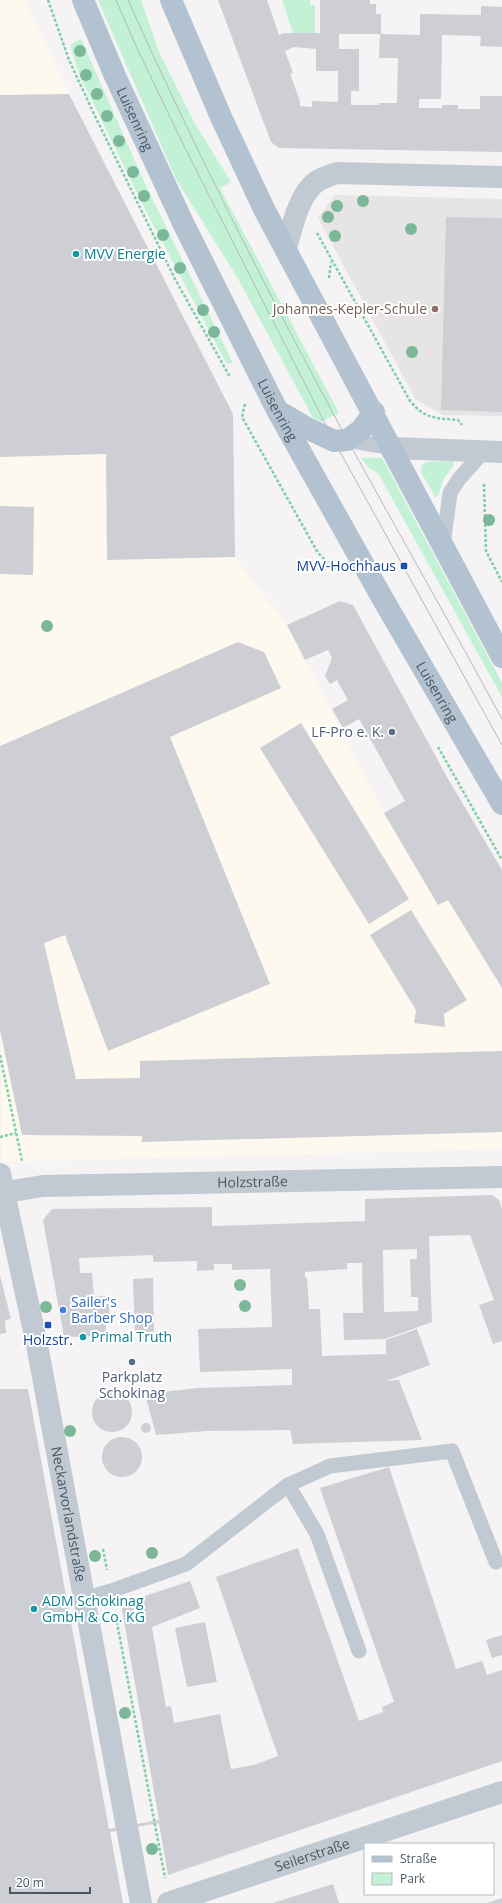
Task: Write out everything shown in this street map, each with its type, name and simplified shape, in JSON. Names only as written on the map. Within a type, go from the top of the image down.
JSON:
[{"type":"main road","name":"Luisenring","points":[[83,0],[115,76],[184,225],[277,410],[384,601],[502,804]]},
{"type":"main road","points":[[171,0],[224,124],[264,209],[374,412],[502,657]]},
{"type":"main road","points":[[277,410],[307,428],[334,441],[347,440],[361,430],[374,412]]},
{"type":"street","points":[[286,248],[298,208],[305,195],[319,180],[337,173],[502,176]]},
{"type":"street","points":[[392,448],[493,452]]},
{"type":"street","name":"Holzstraße","points":[[1,1186],[28,1188],[51,1186],[502,1177]]},
{"type":"street","name":"Neckarvorlandstraße","points":[[1,1186],[38,1353],[141,1903]]},
{"type":"street","name":"Seilerstraße","points":[[168,1903],[502,1792]]},
{"type":"lane","points":[[347,440],[392,448]]},
{"type":"lane","points":[[443,544],[450,493],[459,479],[493,452]]},
{"type":"lane","points":[[84,1599],[111,1592],[186,1564],[288,1485],[330,1466],[452,1451],[496,1562]]},
{"type":"lane","points":[[288,1485],[318,1534],[359,1651]]},
{"type":"path","points":[[48,0],[69,60],[94,114],[175,279],[233,382]]},
{"type":"path","points":[[315,230],[410,401],[418,410],[430,418],[458,420],[493,452],[486,551],[502,582]]},
{"type":"path","points":[[329,279],[332,260]]},
{"type":"path","points":[[245,403],[242,418],[318,553],[337,571]]},
{"type":"path","points":[[0,1055],[28,1188]]},
{"type":"path","points":[[0,1137],[16,1133]]},
{"type":"shaded area","points":[[0,0],[25,0],[69,94],[233,414],[235,558],[287,625],[384,813],[438,905],[448,900],[502,988],[502,1149],[1,1162]]},
{"type":"shaded area","name":"Johannes-Kepler-Schule","points":[[335,195],[502,199],[502,416],[443,415],[416,400],[318,218]]},
{"type":"green space","points":[[98,0],[141,0],[159,52],[194,122],[231,182],[220,188],[339,413],[321,422],[313,418],[237,277],[176,179]]},
{"type":"green space","points":[[282,0],[310,0],[310,5],[315,5],[315,33],[293,33]]},
{"type":"green space","points":[[81,39],[146,186],[233,363],[227,364],[147,213],[79,74],[70,45]]},
{"type":"green space","points":[[361,458],[382,458],[502,683],[502,697],[378,473],[369,468]]},
{"type":"green space","points":[[453,461],[453,467],[444,478],[438,496],[435,497],[421,472],[422,465],[426,462]]},
{"type":"building","points":[[218,0],[267,0],[279,35],[284,33],[320,33],[320,0],[370,0],[370,4],[376,4],[376,14],[381,14],[381,34],[420,35],[420,14],[481,15],[481,6],[502,7],[502,47],[480,46],[481,36],[442,35],[441,99],[419,99],[419,108],[442,108],[442,105],[458,105],[458,109],[480,109],[480,96],[502,96],[502,152],[279,148],[271,142]],"holes":[[[339,34],[380,34],[379,58],[398,58],[397,103],[379,103],[379,105],[351,105],[351,91],[359,91],[359,49],[339,49]],[[294,47],[316,49],[316,71],[338,71],[338,102],[312,101],[312,107],[300,106],[300,101],[290,74],[293,73],[285,51]]]},
{"type":"building","name":"MVV Energie","points":[[69,94],[233,414],[235,557],[107,560],[106,454],[0,457],[0,95]]},
{"type":"building","points":[[446,217],[502,218],[502,412],[441,410]]},
{"type":"building","points":[[0,506],[34,507],[33,575],[0,574]]},
{"type":"building","points":[[340,601],[353,605],[447,777],[502,870],[502,988],[448,900],[438,905],[384,813],[405,801],[359,719],[343,728],[332,709],[348,700],[337,680],[330,684],[325,676],[332,658],[328,650],[305,660],[287,625]]},
{"type":"building","points":[[238,642],[264,652],[281,688],[170,737],[270,984],[108,1051],[65,935],[44,943],[76,1079],[140,1078],[140,1061],[502,1051],[502,1132],[142,1142],[142,1136],[22,1135],[0,1030],[0,746]]},
{"type":"building","points":[[301,723],[409,899],[369,924],[260,748]]},
{"type":"building","points":[[411,910],[467,1000],[444,1014],[445,1027],[414,1023],[416,1010],[370,935]]},
{"type":"building","points":[[492,1195],[499,1200],[502,1209],[502,1341],[493,1344],[479,1305],[494,1300],[470,1235],[429,1236],[432,1322],[385,1339],[344,1340],[343,1313],[363,1313],[362,1263],[347,1263],[347,1269],[305,1272],[305,1278],[307,1278],[309,1309],[320,1309],[322,1356],[386,1354],[386,1340],[417,1329],[430,1365],[386,1381],[399,1380],[422,1440],[293,1444],[290,1430],[207,1431],[156,1435],[145,1394],[198,1388],[292,1385],[292,1369],[200,1372],[198,1329],[272,1327],[270,1269],[232,1270],[232,1264],[214,1264],[214,1270],[197,1271],[197,1261],[153,1262],[153,1255],[79,1258],[80,1273],[92,1273],[94,1297],[105,1296],[105,1304],[109,1304],[110,1324],[106,1324],[106,1336],[64,1337],[43,1220],[52,1209],[212,1207],[212,1226],[248,1225],[365,1221],[365,1199]],"holes":[[[417,1249],[417,1259],[410,1259],[411,1297],[418,1297],[418,1311],[384,1312],[383,1250]]]},
{"type":"building","points":[[0,1275],[11,1319],[5,1320],[6,1333],[0,1334]]},
{"type":"building","points":[[153,1278],[154,1333],[135,1334],[133,1279]]},
{"type":"building","points":[[0,1389],[28,1389],[109,1829],[159,1820],[121,1604],[190,1581],[200,1608],[152,1627],[166,1707],[171,1706],[174,1723],[220,1714],[231,1769],[254,1765],[278,1756],[216,1577],[298,1548],[359,1721],[383,1712],[382,1707],[394,1702],[320,1488],[389,1467],[456,1669],[482,1661],[487,1675],[502,1670],[502,1761],[168,1875],[159,1823],[110,1832],[123,1903],[0,1903]]},
{"type":"building","points":[[112,1392],[120,1394],[126,1398],[130,1404],[132,1412],[130,1420],[126,1426],[120,1430],[112,1432],[104,1430],[98,1426],[94,1420],[92,1412],[94,1404],[98,1398],[104,1394]]},
{"type":"building","points":[[144,1423],[148,1423],[150,1424],[150,1432],[144,1433],[141,1430],[141,1426]]},
{"type":"building","points":[[122,1437],[136,1443],[142,1457],[136,1471],[122,1477],[108,1471],[102,1457],[108,1443]]},
{"type":"building","points":[[205,1622],[217,1682],[187,1687],[175,1628]]},
{"type":"building","points":[[502,1635],[502,1655],[492,1658],[486,1640]]},
{"type":"building","points":[[333,1884],[339,1903],[273,1903]]},
{"type":"building","points":[[502,1898],[502,1903],[487,1903]]},
{"type":"tram line","points":[[116,0],[136,46],[183,144],[334,441],[502,745]]},
{"type":"tram line","points":[[128,0],[206,167],[290,332],[348,441],[502,719]]},
{"type":"place","name":"MVV Energie","points":[[76,254]]},
{"type":"place","name":"Johannes-Kepler-Schule","points":[[435,309]]},
{"type":"place","name":"MVV-Hochhaus","points":[[404,566]]},
{"type":"place","name":"LF-Pro e. K.","points":[[392,732]]},
{"type":"place","name":"Sailer's Barber Shop","points":[[63,1310]]},
{"type":"place","name":"Holzstr.","points":[[48,1325]]},
{"type":"place","name":"Primal Truth","points":[[83,1337]]},
{"type":"place","name":"Parkplatz Schokinag","points":[[132,1362]]},
{"type":"place","name":"ADM Schokinag GmbH & Co. KG","points":[[34,1609]]}]
